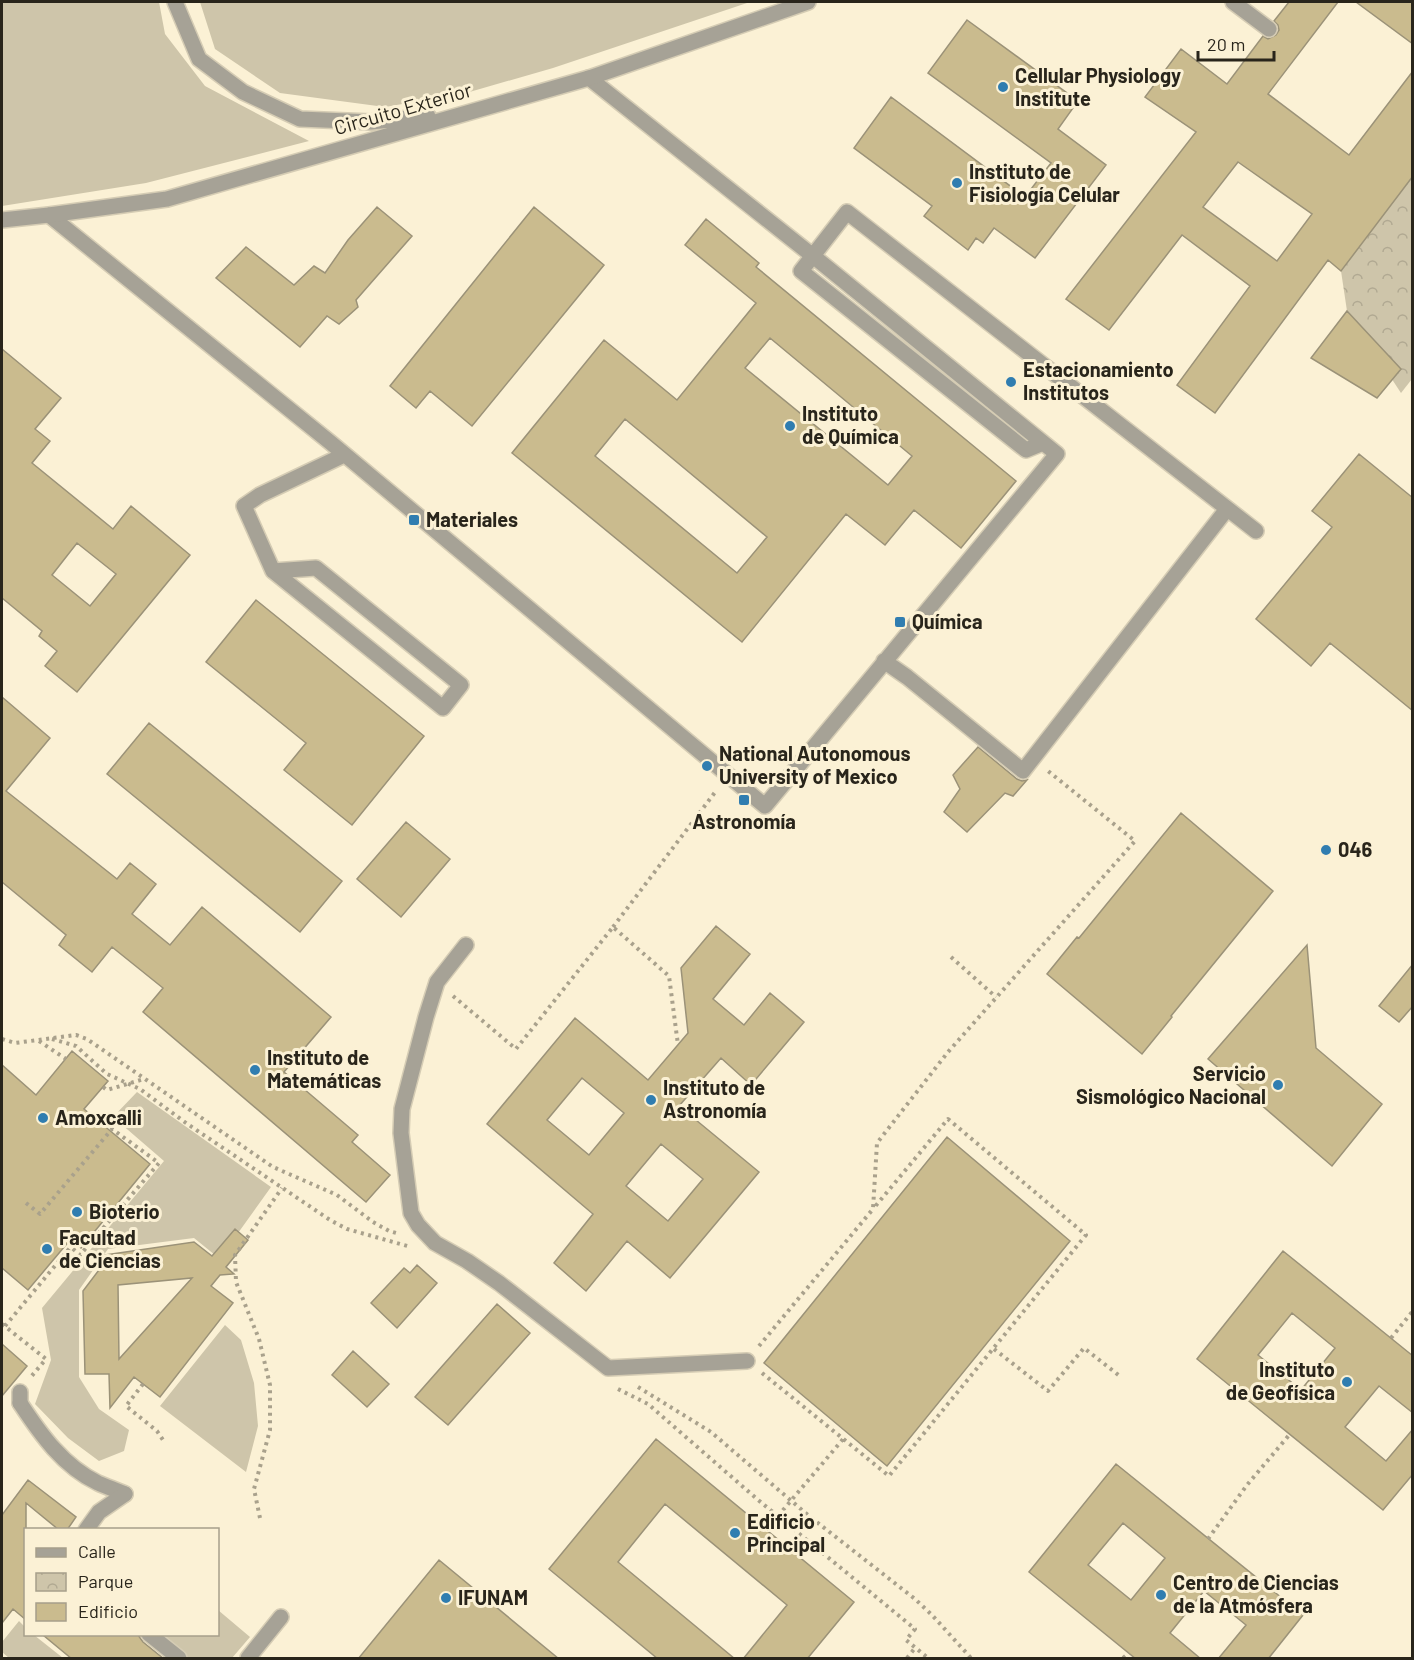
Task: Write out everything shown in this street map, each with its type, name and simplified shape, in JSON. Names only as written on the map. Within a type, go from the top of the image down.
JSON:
[{"type":"street","points":[[175,2],[199,59],[243,92],[300,119],[371,122],[468,112]]},
{"type":"street","name":"Circuito Exterior","points":[[2,219],[50,215],[167,199],[590,78],[808,2]]},
{"type":"street","points":[[1233,2],[1269,29]]},
{"type":"street","points":[[50,215],[344,455],[765,806],[1057,454],[590,78]]},
{"type":"street","points":[[813,256],[847,212],[1256,531]]},
{"type":"street","points":[[273,572],[316,568],[461,685],[443,708],[273,572],[244,506],[260,495],[344,455]]},
{"type":"street","points":[[885,661],[1023,771],[1227,509]]},
{"type":"street","points":[[466,945],[437,982],[402,1109],[401,1133],[407,1191],[411,1213],[418,1225],[435,1243],[499,1282],[608,1368],[747,1361]]},
{"type":"street","points":[[20,1398],[39,1431],[58,1455],[99,1484],[125,1494],[99,1512],[87,1528]]},
{"type":"street","points":[[248,1659],[281,1617]]},
{"type":"street","points":[[150,1636],[178,1659]]},
{"type":"path","points":[[873,1209],[877,1143],[948,1052],[1135,841],[1033,759]]},
{"type":"path","points":[[437,982],[516,1048],[613,927],[728,776]]},
{"type":"path","points":[[613,927],[669,976],[678,1045]]},
{"type":"path","points":[[951,957],[996,997]]},
{"type":"path","points":[[2,1038],[15,1043],[76,1035],[87,1039],[273,1167],[337,1195],[373,1222],[400,1234]]},
{"type":"path","points":[[52,1039],[76,1046],[107,1074],[140,1089],[330,1220],[347,1229],[415,1249]]},
{"type":"path","points":[[38,1041],[66,1059]]},
{"type":"path","points":[[102,1087],[106,1090],[145,1078]]},
{"type":"path","points":[[948,1119],[1086,1235],[889,1476],[747,1361],[948,1119]]},
{"type":"path","points":[[20,1398],[46,1359],[3,1325],[72,1245],[80,1255],[159,1162],[112,1128],[40,1214],[26,1203]]},
{"type":"path","points":[[260,1518],[254,1488],[270,1430],[270,1385],[259,1339],[236,1282],[235,1255],[282,1188]]},
{"type":"path","points":[[1391,1338],[1413,1312]]},
{"type":"path","points":[[994,1349],[1048,1390],[1084,1348],[1121,1377]]},
{"type":"path","points":[[629,1382],[711,1432],[809,1516],[915,1599],[971,1659]]},
{"type":"path","points":[[144,1384],[126,1406],[157,1431],[165,1443]]},
{"type":"path","points":[[616,1389],[648,1404],[778,1516],[915,1629],[906,1640],[928,1659]]},
{"type":"path","points":[[1208,1539],[1247,1485],[1290,1434]]},
{"type":"path","points":[[778,1516],[844,1438]]},
{"type":"path","points":[[907,1659],[915,1648]]},
{"type":"path","points":[[1123,1659],[1129,1653]]},
{"type":"green space","points":[[2,2],[159,2],[165,34],[205,86],[309,141],[146,183],[2,206]]},
{"type":"green space","points":[[200,2],[750,2],[553,68],[466,93],[385,107],[280,93],[215,49]]},
{"type":"green space","points":[[1412,176],[1412,379],[1401,393],[1347,311],[1341,271]]},
{"type":"green space","points":[[137,1092],[271,1187],[228,1247],[226,1264],[194,1238],[108,1249],[79,1290],[79,1377],[99,1409],[129,1430],[124,1451],[99,1461],[68,1438],[35,1404],[51,1360],[42,1308],[164,1161],[113,1117]]},
{"type":"green space","points":[[225,1325],[241,1340],[254,1383],[258,1426],[246,1472],[160,1406]]},
{"type":"green space","points":[[219,1611],[250,1637],[232,1658],[187,1658],[158,1636],[219,1636]]},
{"type":"green space","points":[[19,1621],[24,1626],[24,1636],[35,1636],[63,1658],[9,1658],[2,1652],[2,1642]]},
{"type":"building","points":[[1289,2],[1338,2],[1268,94],[1349,155],[1413,71],[1413,176],[1341,271],[1328,260],[1215,413],[1177,385],[1250,286],[1182,235],[1109,330],[1066,299],[1196,132],[1145,97],[1181,49],[1227,84],[1263,36],[1268,39],[1276,35],[1279,30],[1274,21]],"holes":[[[1238,162],[1312,214],[1277,261],[1203,207]]]},
{"type":"building","points":[[1356,2],[1413,2],[1413,44]]},
{"type":"building","points":[[967,20],[1078,101],[1058,129],[1106,165],[1035,258],[994,228],[983,243],[976,238],[968,250],[924,216],[932,206],[854,148],[891,97],[1025,197],[1051,163],[928,73]]},
{"type":"building","points":[[377,207],[412,236],[356,300],[358,307],[339,324],[327,316],[300,347],[216,278],[246,247],[294,285],[314,266],[325,273],[348,240]]},
{"type":"building","points":[[534,207],[604,265],[472,426],[430,391],[416,408],[390,386]]},
{"type":"building","points":[[706,219],[759,263],[756,267],[1016,481],[961,548],[914,510],[885,545],[846,514],[742,642],[512,453],[604,340],[677,400],[756,303],[685,245]],"holes":[[[770,338],[912,456],[888,485],[745,368]],[[625,419],[767,537],[737,573],[595,456]]]},
{"type":"building","points":[[1347,311],[1401,369],[1377,398],[1311,358]]},
{"type":"building","points":[[2,349],[61,398],[35,429],[50,441],[32,463],[113,529],[131,506],[190,555],[77,692],[45,666],[57,651],[39,636],[42,631],[2,598]],"holes":[[[77,543],[116,574],[90,606],[52,575]]]},
{"type":"building","points":[[1359,454],[1413,498],[1413,711],[1330,643],[1311,666],[1256,619],[1332,527],[1312,511]]},
{"type":"building","points":[[256,600],[424,736],[352,825],[284,770],[306,743],[206,662]]},
{"type":"building","points":[[2,697],[50,738],[6,791],[117,879],[130,863],[156,884],[132,914],[170,945],[202,907],[331,1017],[284,1072],[358,1135],[352,1142],[390,1175],[366,1202],[143,1012],[163,988],[112,947],[92,972],[59,945],[66,935],[2,882]]},
{"type":"building","points":[[149,723],[342,881],[300,932],[107,774]]},
{"type":"building","points":[[978,747],[1017,779],[1027,780],[1013,796],[1005,793],[967,832],[944,812],[960,789],[953,775]]},
{"type":"building","points":[[1181,813],[1273,891],[1142,1054],[1047,974]]},
{"type":"building","points":[[406,822],[450,859],[401,917],[357,879]]},
{"type":"building","name":"Instituto de Astronomía","points":[[716,926],[750,954],[713,999],[744,1025],[770,993],[804,1022],[751,1085],[721,1058],[679,1106],[759,1172],[670,1278],[627,1241],[586,1291],[554,1263],[593,1214],[487,1124],[575,1018],[648,1080],[688,1033],[681,968]],"holes":[[[582,1078],[624,1113],[589,1155],[547,1120]],[[661,1144],[703,1179],[668,1221],[626,1186]]]},
{"type":"building","name":"Servicio Sismológico Nacional","points":[[1307,945],[1316,1048],[1382,1104],[1332,1166],[1208,1059]]},
{"type":"building","points":[[1413,964],[1413,1006],[1399,1022],[1379,1006]]},
{"type":"building","name":"Facultad de Ciencias","points":[[72,1051],[108,1081],[84,1109],[150,1164],[81,1248],[70,1240],[28,1290],[2,1268],[2,1065],[36,1095]]},
{"type":"building","points":[[947,1137],[1070,1241],[887,1466],[764,1363]]},
{"type":"building","points":[[235,1229],[248,1240],[226,1267],[234,1274],[220,1275],[211,1286],[233,1303],[160,1397],[134,1377],[110,1408],[109,1374],[85,1374],[83,1291],[102,1266],[91,1257],[194,1242],[212,1256]],"holes":[[[192,1278],[119,1359],[118,1285]]]},
{"type":"building","name":"Instituto de Geofísica","points":[[1283,1251],[1413,1356],[1413,1413],[1379,1386],[1345,1427],[1386,1461],[1413,1429],[1413,1474],[1383,1510],[1197,1359]],"holes":[[[1292,1313],[1335,1348],[1301,1390],[1258,1355]]]},
{"type":"building","points":[[417,1265],[437,1283],[397,1328],[371,1303],[404,1268],[410,1273]]},
{"type":"building","points":[[497,1304],[530,1333],[448,1425],[415,1397]]},
{"type":"building","points":[[2,1344],[27,1366],[2,1396]]},
{"type":"building","points":[[353,1351],[389,1384],[367,1407],[332,1375]]},
{"type":"building","name":"Edificio Principal","points":[[656,1439],[854,1602],[807,1659],[743,1659],[787,1605],[665,1504],[618,1562],[735,1659],[658,1659],[549,1569]]},
{"type":"building","name":"Centro de Ciencias de la Atmósfera","points":[[1116,1464],[1303,1615],[1268,1659],[1218,1659],[1246,1625],[1204,1591],[1170,1633],[1201,1659],[1136,1659],[1029,1572]],"holes":[[[1123,1523],[1165,1558],[1131,1600],[1088,1565]]]},
{"type":"building","points":[[28,1480],[76,1517],[68,1528],[57,1528],[26,1503],[24,1618],[13,1609],[2,1623],[2,1515]]},
{"type":"building","name":"IFUNAM","points":[[439,1560],[559,1659],[358,1659]]},
{"type":"building","points":[[44,1636],[139,1636],[164,1659],[72,1659]]},
{"type":"place","name":"Cellular Physiology Institute","points":[[1003,87]]},
{"type":"place","name":"Instituto de Fisiología Celular","points":[[957,183]]},
{"type":"place","name":"Estacionamiento Institutos","points":[[1011,382]]},
{"type":"place","name":"Instituto de Química","points":[[790,426]]},
{"type":"place","name":"Materiales","points":[[414,520]]},
{"type":"place","name":"Química","points":[[900,622]]},
{"type":"place","name":"National Autonomous University of Mexico","points":[[707,766]]},
{"type":"place","name":"Astronomía","points":[[744,800]]},
{"type":"place","name":"046","points":[[1326,850]]},
{"type":"place","name":"Instituto de Matemáticas","points":[[255,1070]]},
{"type":"place","name":"Servicio Sismológico Nacional","points":[[1278,1085]]},
{"type":"place","name":"Instituto de Astronomía","points":[[651,1100]]},
{"type":"place","name":"Amoxcalli","points":[[43,1118]]},
{"type":"place","name":"Bioterio","points":[[77,1212]]},
{"type":"place","name":"Facultad de Ciencias","points":[[47,1249]]},
{"type":"place","name":"Instituto de Geofísica","points":[[1347,1382]]},
{"type":"place","name":"Edificio Principal","points":[[735,1533]]},
{"type":"place","name":"Centro de Ciencias de la Atmósfera","points":[[1161,1595]]},
{"type":"place","name":"IFUNAM","points":[[446,1598]]}]
